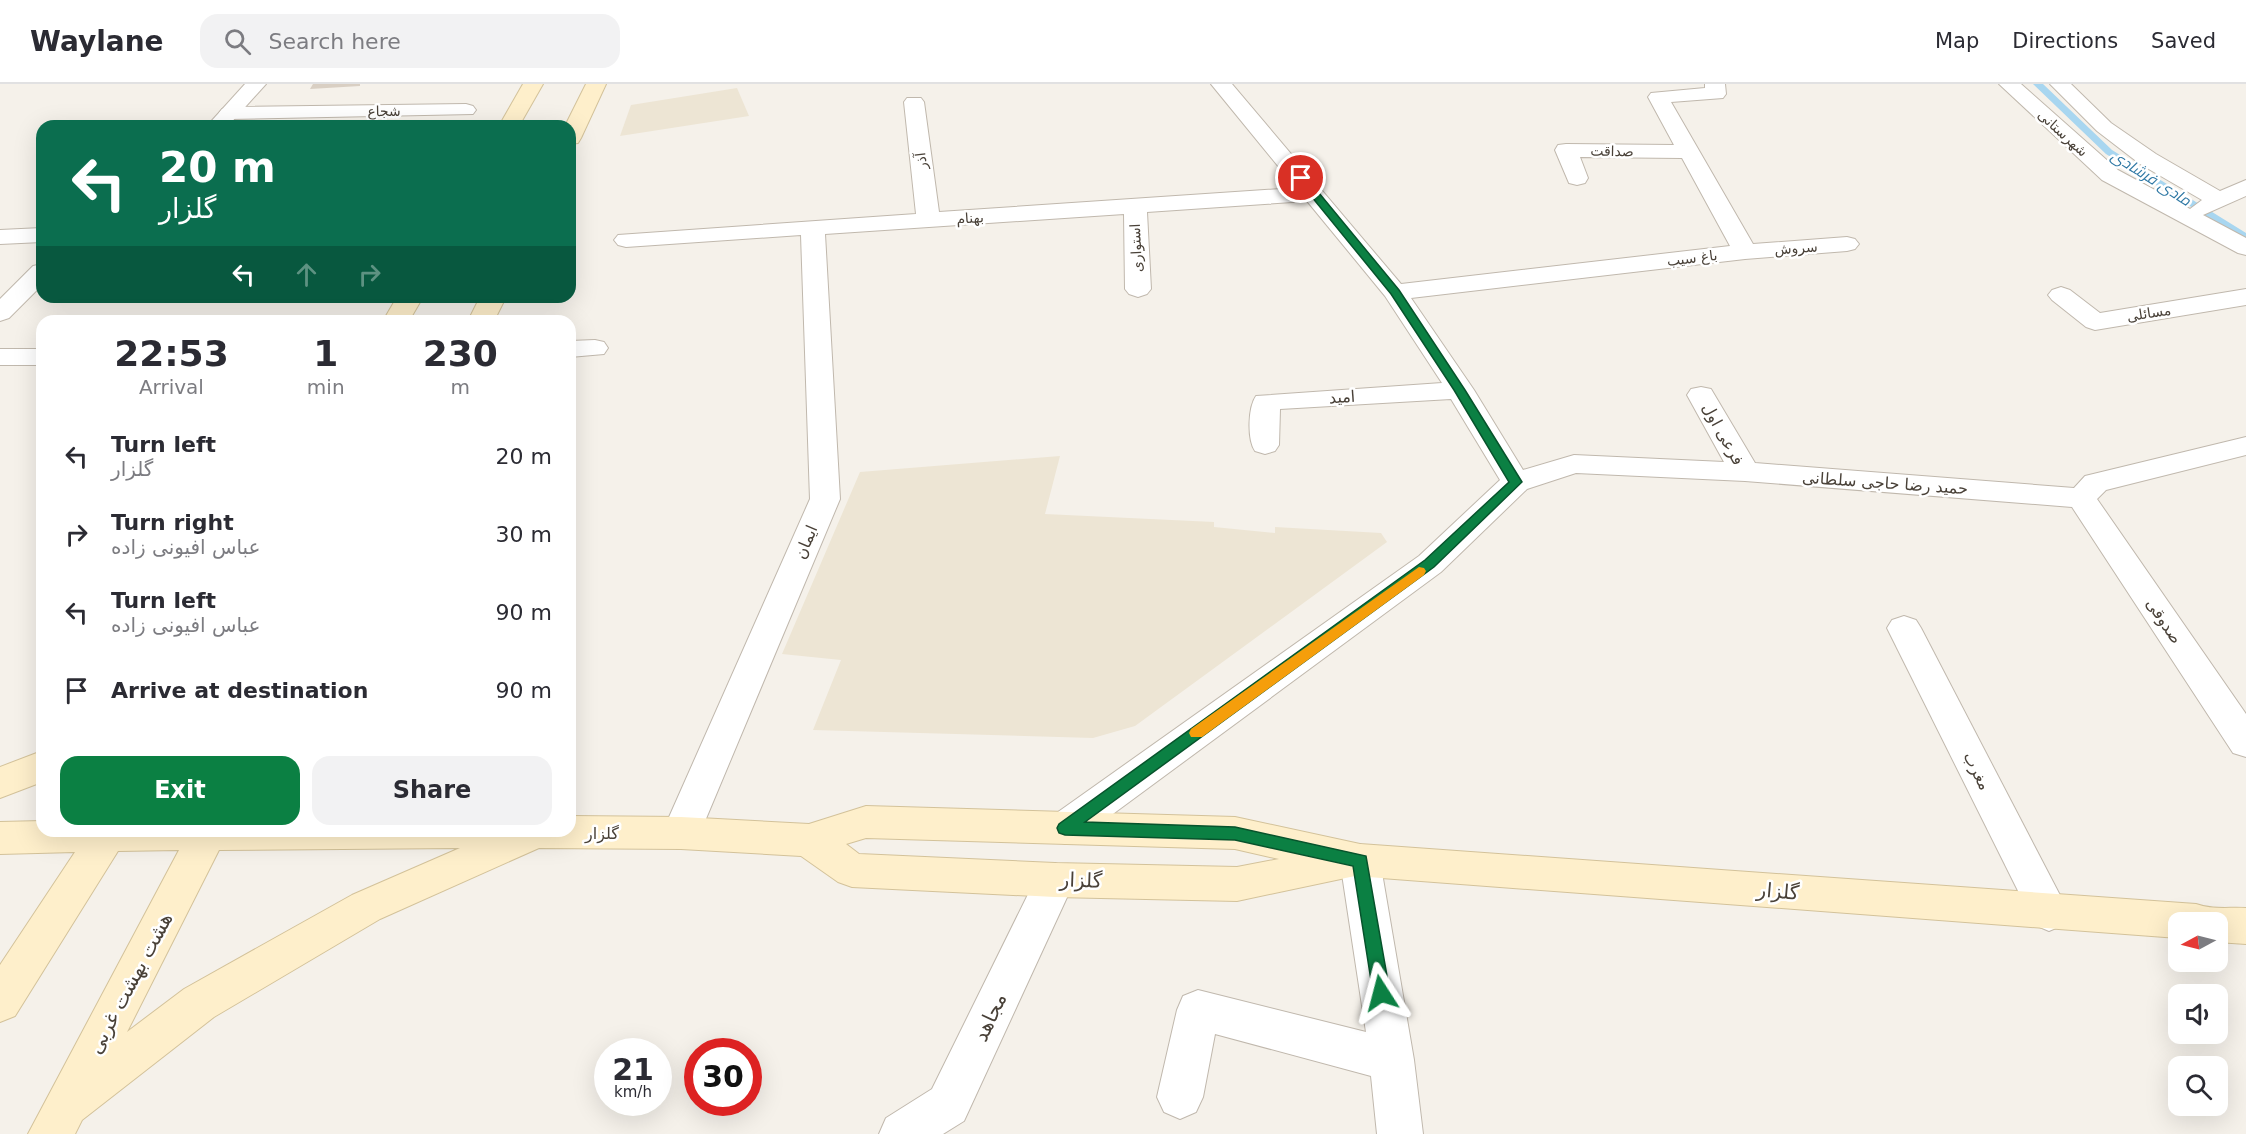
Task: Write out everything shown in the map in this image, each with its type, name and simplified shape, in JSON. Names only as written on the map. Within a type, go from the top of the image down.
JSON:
[{"type":"main road","points":[[512,120],[533,84]]},
{"type":"main road","points":[[576,126],[596,84]]},
{"type":"main road","points":[[0,783],[36,768]]},
{"type":"main road","name":"گلزار","points":[[576,832],[681,833],[809,840],[866,822],[1235,833],[1360,861],[2168,920]]},
{"type":"main road","name":"گلزار","points":[[0,838],[36,836]]},
{"type":"main road","points":[[0,1002],[106,837]]},
{"type":"main road","name":"هشت بهشت غربی","points":[[58,1119],[205,837]]},
{"type":"main road","points":[[58,1119],[199,1003],[366,908],[525,837]]},
{"type":"main road","name":"گلزار","points":[[809,840],[852,870],[1055,880],[1237,884],[1360,861]]},
{"type":"main road","points":[[2228,925],[2246,926]]},
{"type":"street","points":[[223,120],[256,84]]},
{"type":"street","points":[[1065,828],[1430,564],[1516,482],[1460,390],[1395,292],[1221,84]]},
{"type":"street","name":"باغ سیب","points":[[1395,292],[1745,252],[1658,98],[1716,94],[1715,84]]},
{"type":"street","name":"شهرستانی","points":[[2009,84],[2110,175],[2246,248]]},
{"type":"street","name":"شهرستانی","points":[[2060,84],[2104,127],[2148,159],[2219,200]]},
{"type":"street","name":"آذر","points":[[914,102],[928,221]]},
{"type":"street","name":"شجاع","points":[[223,120],[466,110]]},
{"type":"street","name":"صداقت","points":[[1577,178],[1566,150],[1688,152]]},
{"type":"street","points":[[2110,175],[2148,159]]},
{"type":"street","points":[[2186,216],[2246,188]]},
{"type":"street","name":"بهنام","points":[[626,240],[1315,194]]},
{"type":"street","name":"استواری","points":[[1135,207],[1138,290]]},
{"type":"street","name":"ایمان","points":[[681,833],[825,500],[813,228]]},
{"type":"street","points":[[0,237],[36,235]]},
{"type":"street","name":"سروش","points":[[1745,252],[1847,244]]},
{"type":"street","points":[[0,313],[36,280]]},
{"type":"street","name":"مسائلی","points":[[2061,295],[2095,322],[2246,297]]},
{"type":"street","points":[[0,357],[36,357]]},
{"type":"street","name":"امید","points":[[1265,445],[1266,402],[1460,390]]},
{"type":"street","name":"فرعی اول","points":[[1701,395],[1745,472]]},
{"type":"street","points":[[2081,498],[2096,483],[2246,446]]},
{"type":"street","name":"حمید رضا حاجی سلطانی","points":[[1516,482],[1574,464],[1745,472],[2081,498]]},
{"type":"street","name":"صدوقی","points":[[2081,498],[2246,743]]},
{"type":"street","name":"مغرب","points":[[1904,628],[2049,913]]},
{"type":"street","points":[[1360,861],[1392,1060],[1400,1134]]},
{"type":"street","name":"مجاهد","points":[[902,1134],[948,1106],[1055,880]]},
{"type":"street","points":[[1180,1096],[1198,1010],[1392,1060]]},
{"type":"shaded area","points":[[737,88],[749,116],[620,136],[631,105]]},
{"type":"shaded area","points":[[1060,456],[1045,514],[1214,522],[1214,527],[1275,533],[1275,527],[1381,533],[1387,542],[1135,726],[1093,738],[813,730],[841,660],[782,654],[860,472]]},
{"type":"building","points":[[313,84],[360,84],[360,86],[310,89]]},
{"type":"waterway","name":"مادی فرشادی","points":[[2038,84],[2109,152],[2246,238]]},
{"type":"slow traffic","points":[[1197,733],[1419,571]]},
{"type":"route","points":[[1301,178],[1395,292],[1460,390],[1516,482],[1430,564],[1065,828],[1235,833],[1360,861],[1381,993]]}]
